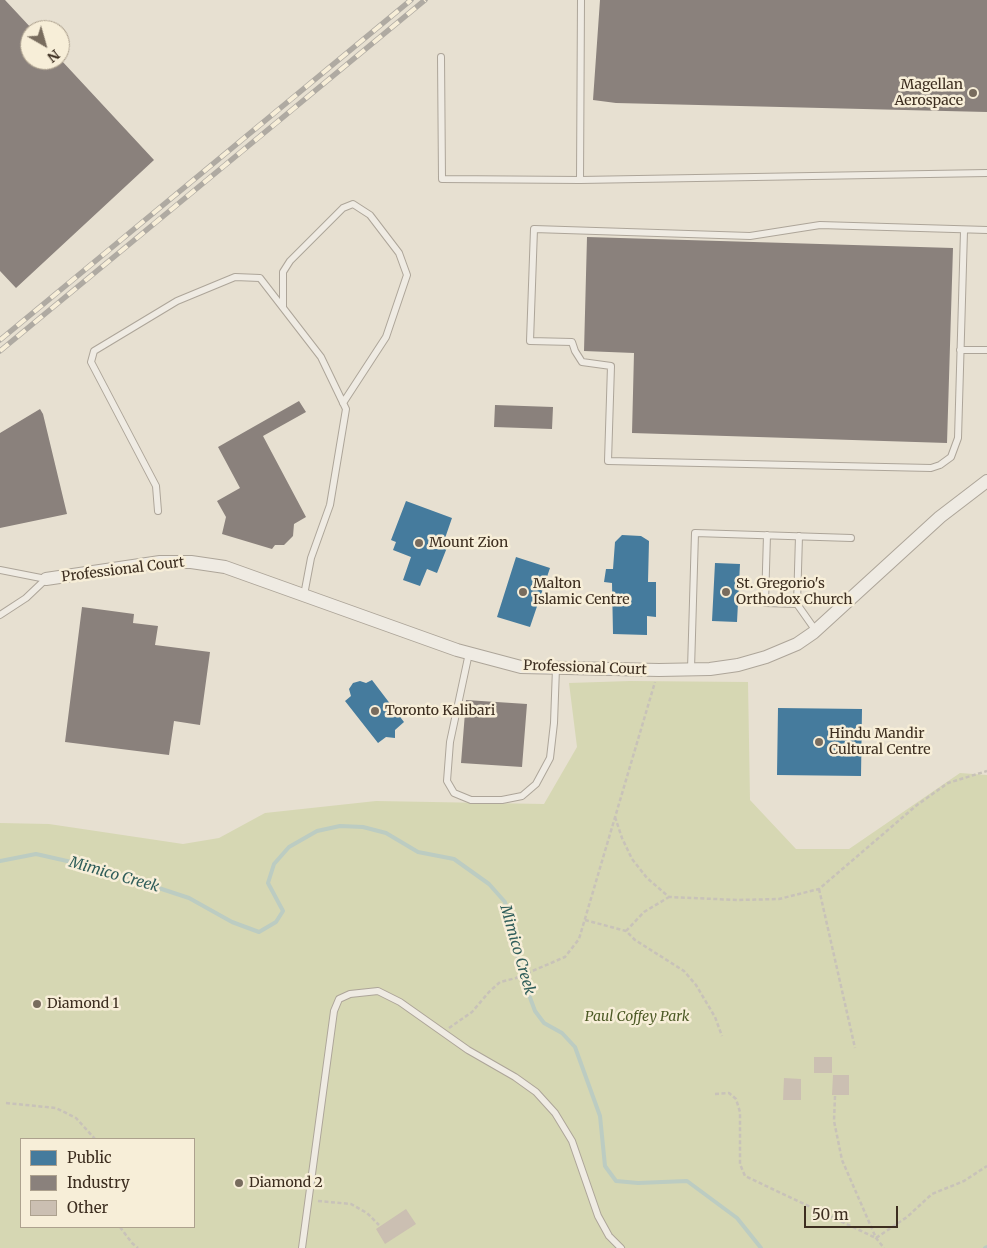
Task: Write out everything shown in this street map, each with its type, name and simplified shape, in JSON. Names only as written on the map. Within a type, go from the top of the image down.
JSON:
[{"type":"street","name":"Professional Court","points":[[46,579],[160,562],[191,562],[225,567],[469,653],[521,667],[659,670],[738,665],[766,657],[797,644],[816,631],[940,516],[987,481]]},
{"type":"lane","points":[[580,180],[581,0]]},
{"type":"lane","points":[[441,57],[442,179],[580,180],[987,173]]},
{"type":"lane","points":[[283,307],[283,272],[290,261],[344,208],[353,204],[370,215],[399,253],[406,274],[386,336],[343,403]]},
{"type":"lane","points":[[964,230],[957,445],[951,458],[940,465],[919,468],[608,461],[611,366],[582,362],[572,342],[530,341],[534,229],[750,236],[820,225],[987,230]]},
{"type":"lane","points":[[158,511],[156,486],[91,362],[94,351],[177,301],[235,276],[260,278],[321,356],[346,409],[330,505],[311,558],[304,595]]},
{"type":"lane","points":[[960,350],[987,350]]},
{"type":"lane","points":[[690,669],[695,533],[851,538]]},
{"type":"lane","points":[[767,535],[765,603],[797,604]]},
{"type":"lane","points":[[799,536],[797,604],[816,631]]},
{"type":"lane","points":[[0,570],[46,579]]},
{"type":"lane","points":[[0,615],[26,598],[46,579]]},
{"type":"lane","points":[[469,653],[450,742],[447,781],[454,793],[471,800],[502,800],[522,796],[536,784],[550,758],[554,722],[556,668]]},
{"type":"lane","points":[[302,1248],[334,1011],[340,999],[350,994],[378,991],[400,1002],[441,1032],[536,1092],[555,1113],[572,1141],[598,1216],[609,1236],[621,1248]]},
{"type":"path","points":[[441,1032],[472,1012],[500,982],[541,968],[564,957],[573,948],[585,920],[659,670]]},
{"type":"path","points":[[626,931],[644,912],[669,897],[738,900],[779,899],[819,889],[917,805],[948,783],[987,771]]},
{"type":"path","points":[[615,817],[632,859],[647,878],[669,897]]},
{"type":"path","points":[[819,889],[855,1048]]},
{"type":"path","points":[[585,920],[626,931],[635,940],[684,971],[696,985],[715,1018],[722,1036]]},
{"type":"path","points":[[715,1094],[729,1094],[736,1099],[740,1112],[740,1164],[745,1176],[876,1238]]},
{"type":"path","points":[[835,1096],[834,1120],[842,1160],[876,1238],[883,1246]]},
{"type":"path","points":[[6,1103],[56,1108],[76,1118],[94,1138]]},
{"type":"path","points":[[876,1238],[907,1217],[932,1194],[964,1181],[987,1166]]},
{"type":"path","points":[[309,1200],[352,1204],[367,1213],[379,1225]]},
{"type":"path","points":[[121,1228],[132,1244],[138,1248]]},
{"type":"green space","name":"Paul Coffey Park","points":[[630,681],[748,682],[750,800],[796,849],[849,849],[960,773],[987,775],[987,1248],[0,1248],[0,823],[49,824],[183,844],[219,838],[265,813],[376,801],[544,804],[577,747],[569,683]]},
{"type":"building: Public","name":"Mount Zion","points":[[406,501],[452,518],[443,544],[448,545],[437,573],[427,569],[420,586],[403,580],[411,557],[393,550],[396,542],[391,540]]},
{"type":"building: Public","points":[[622,535],[641,536],[649,541],[648,582],[656,582],[656,617],[647,616],[647,635],[613,634],[612,583],[604,582],[606,569],[613,569],[615,542]]},
{"type":"building: Public","name":"Malton Islamic Centre","points":[[516,557],[550,568],[530,627],[497,617]]},
{"type":"building: Public","name":"St. Gregorio's Orthodox Church","points":[[715,563],[740,564],[737,622],[712,621]]},
{"type":"building: Public","name":"Toronto Kalibari","points":[[372,680],[404,722],[395,730],[395,738],[386,737],[378,743],[345,701],[351,696],[349,689],[353,683],[360,681],[366,683]]},
{"type":"building: Public","name":"Hindu Mandir Cultural Centre","points":[[778,708],[862,709],[861,776],[777,775]]},
{"type":"building: Industry","points":[[0,0],[5,0],[24,20],[20,20],[20,70],[70,70],[154,160],[16,288],[0,271]]},
{"type":"building: Industry","points":[[600,0],[987,0],[987,112],[616,103],[593,100]]},
{"type":"building: Industry","points":[[587,237],[953,248],[947,443],[632,433],[634,353],[584,351]]},
{"type":"building: Industry","points":[[299,401],[306,412],[263,436],[306,517],[294,524],[293,536],[284,545],[275,545],[272,549],[222,534],[226,517],[217,501],[240,488],[218,447]]},
{"type":"building: Industry","points":[[495,405],[553,407],[552,429],[494,427]]},
{"type":"building: Industry","points":[[40,409],[43,414],[67,514],[0,528],[0,433]]},
{"type":"building: Industry","points":[[82,607],[134,614],[133,623],[158,626],[155,645],[210,652],[200,725],[174,721],[169,755],[65,742]]},
{"type":"building: Industry","points":[[466,700],[527,704],[522,767],[461,763]]},
{"type":"building: Other","points":[[814,1057],[832,1057],[832,1073],[814,1073]]},
{"type":"building: Other","points":[[833,1075],[849,1075],[849,1095],[832,1095]]},
{"type":"building: Other","points":[[784,1078],[801,1079],[801,1100],[783,1100]]},
{"type":"building: Other","points":[[406,1209],[416,1224],[385,1244],[376,1229]]},
{"type":"waterway","name":"Mimico Creek","points":[[0,861],[36,854],[98,868],[189,898],[232,922],[259,932],[276,922],[283,911],[268,883],[274,864],[289,847],[317,831],[340,826],[363,827],[386,833],[418,852],[454,859],[489,884],[505,902],[522,976],[535,1011],[544,1023],[562,1033],[575,1047],[600,1116],[605,1166],[616,1181],[638,1183],[687,1181],[737,1218],[761,1248]]},
{"type":"railway","points":[[0,340],[411,0]]},
{"type":"railway","points":[[0,351],[425,0]]},
{"type":"place","name":"Magellan Aerospace","points":[[973,93]]},
{"type":"place","name":"Mount Zion","points":[[419,543]]},
{"type":"place","name":"Malton Islamic Centre","points":[[523,592]]},
{"type":"place","name":"St. Gregorio's Orthodox Church","points":[[726,592]]},
{"type":"place","name":"Toronto Kalibari","points":[[375,711]]},
{"type":"place","name":"Hindu Mandir Cultural Centre","points":[[819,742]]},
{"type":"place","name":"Diamond 1","points":[[37,1004]]},
{"type":"place","name":"Diamond 2","points":[[239,1183]]}]
